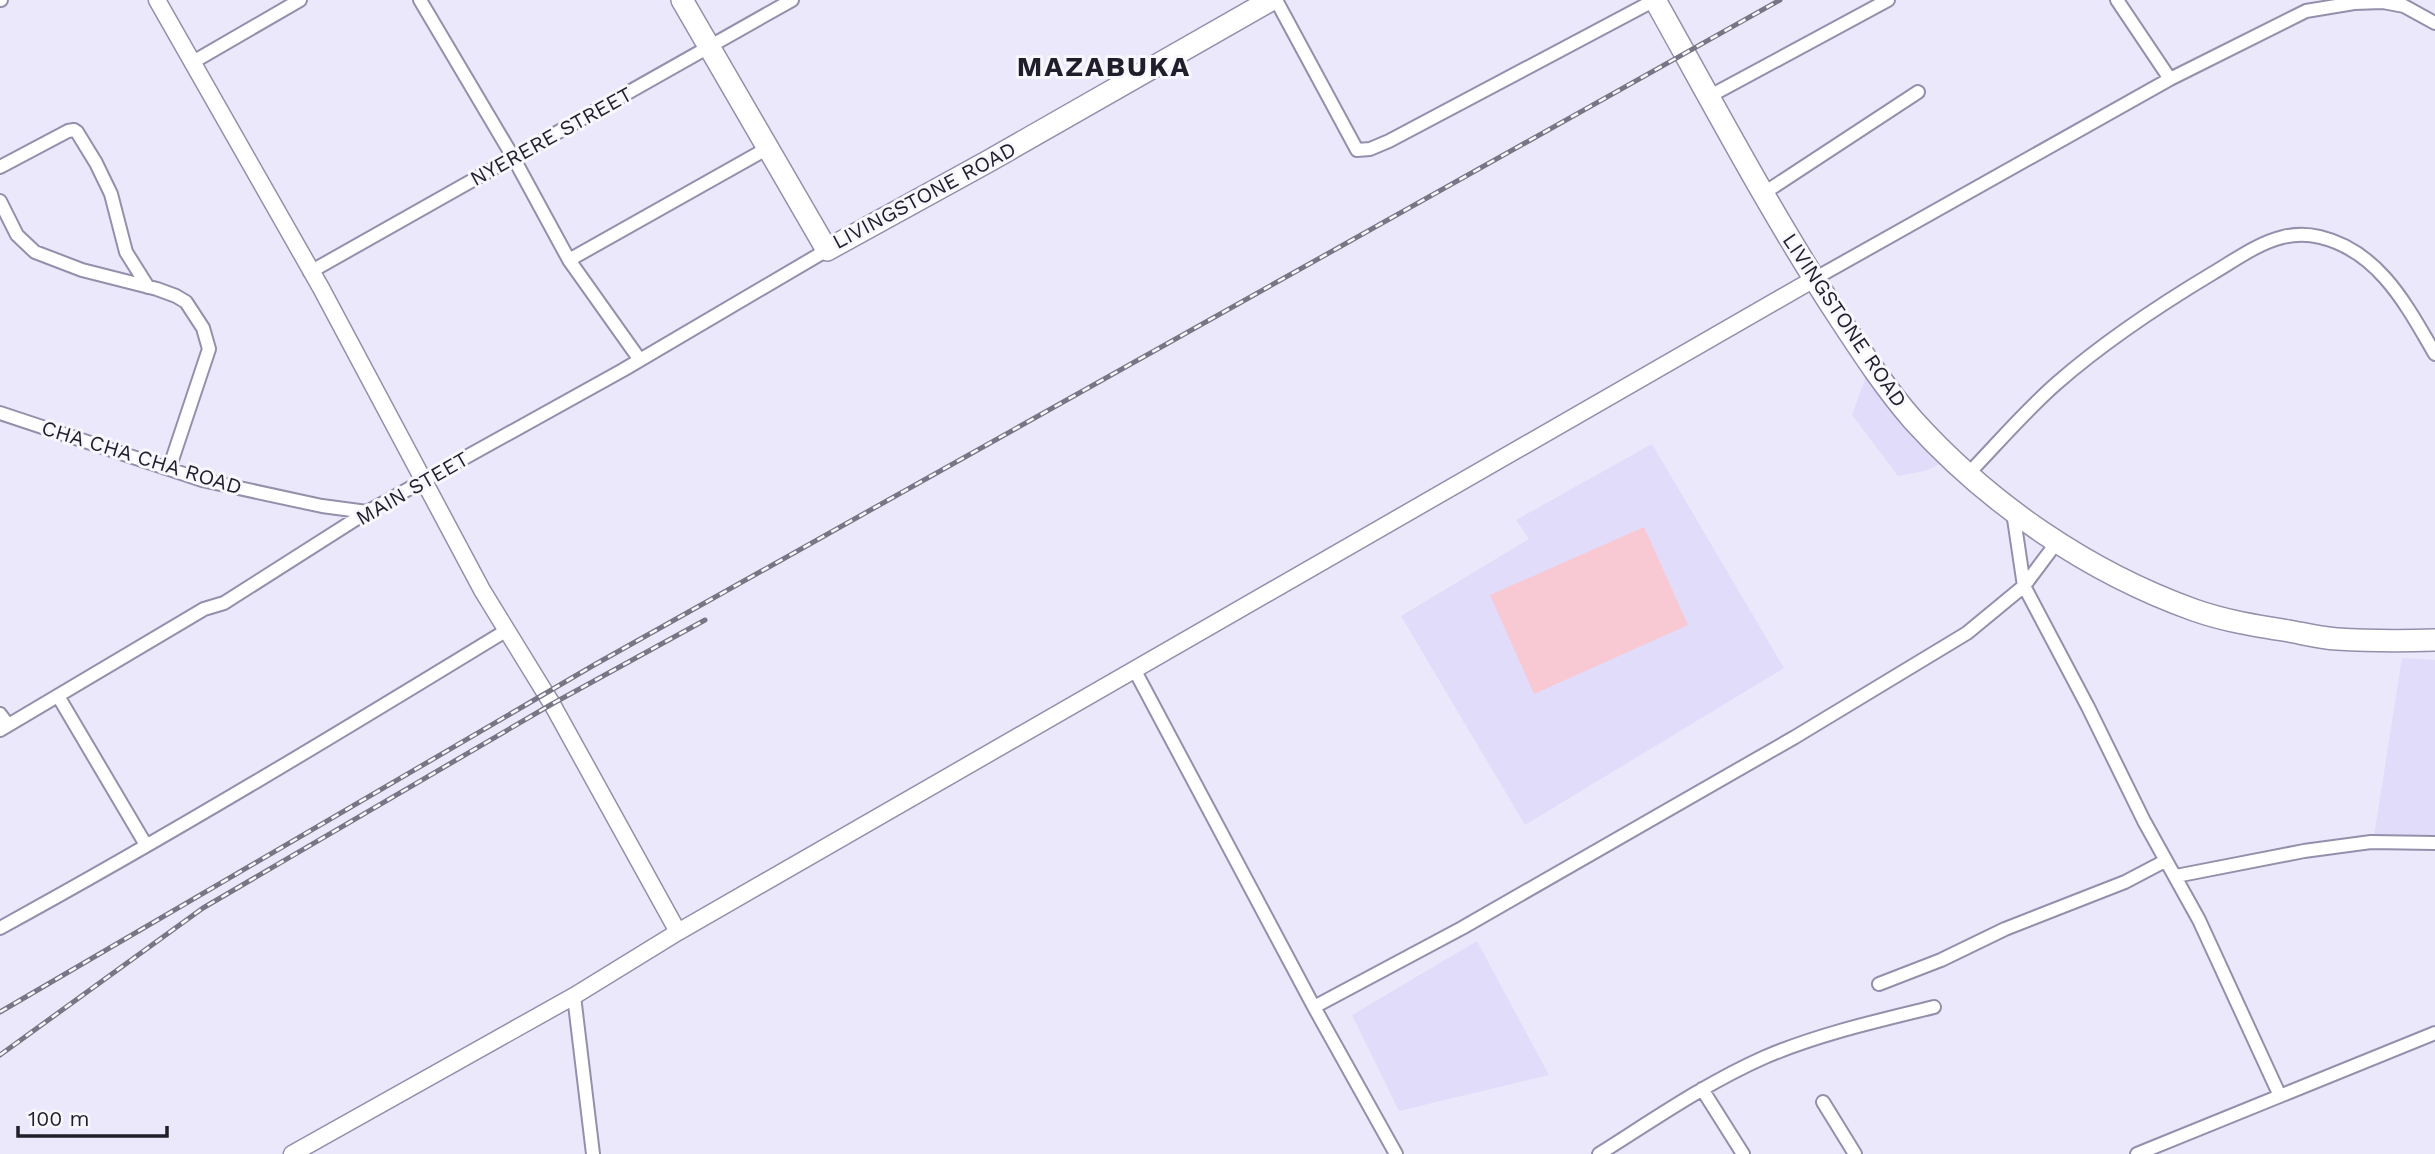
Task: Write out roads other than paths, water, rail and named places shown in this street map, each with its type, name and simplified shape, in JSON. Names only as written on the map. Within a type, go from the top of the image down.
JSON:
[{"type":"highway","name":"LIVINGSTONE ROAD","points":[[682,0],[827,250],[1273,0]]},
{"type":"highway","name":"LIVINGSTONE ROAD","points":[[1655,0],[1814,279],[1878,376],[1912,419],[1968,474],[2013,511],[2057,542],[2145,589],[2195,610],[2253,625],[2335,639],[2435,640]]},
{"type":"main road","points":[[157,0],[310,272],[482,590],[552,704],[678,932]]},
{"type":"main road","points":[[292,1154],[573,996],[678,932],[1814,279]]},
{"type":"street","points":[[193,62],[300,0]]},
{"type":"street","points":[[419,0],[513,157],[569,260],[640,360]]},
{"type":"street","name":"NYERERE STREET","points":[[310,272],[792,0]]},
{"type":"street","points":[[1273,0],[1357,150],[1370,149],[1389,141],[1655,0]]},
{"type":"street","points":[[1710,96],[1888,0]]},
{"type":"street","points":[[2117,0],[2169,79]]},
{"type":"street","points":[[1814,279],[2303,6],[2382,1],[2404,6],[2435,23]]},
{"type":"street","points":[[1764,193],[1919,92]]},
{"type":"street","points":[[0,167],[68,131],[77,132],[111,194],[126,251],[148,287]]},
{"type":"street","points":[[569,260],[768,148]]},
{"type":"street","points":[[0,201],[18,235],[35,253],[82,270],[176,296],[186,302],[203,328],[209,349],[169,469]]},
{"type":"street","points":[[1968,474],[2054,385],[2099,348],[2183,291],[2248,252],[2283,237],[2320,237],[2361,255],[2385,276],[2402,298],[2435,354]]},
{"type":"street","name":"MAIN STEET","points":[[4,727],[204,609],[224,603],[368,512],[640,360],[827,250]]},
{"type":"street","name":"CHA CHA CHA ROAD","points":[[0,412],[202,480],[322,506],[368,512]]},
{"type":"street","points":[[2013,511],[2024,586],[2165,861],[2176,876],[2211,944],[2280,1096]]},
{"type":"street","points":[[1314,1007],[1462,928],[1795,737],[1967,633],[2024,586],[2057,542]]},
{"type":"street","points":[[0,928],[110,868],[507,630]]},
{"type":"street","points":[[1134,669],[1314,1007],[1396,1154]]},
{"type":"street","points":[[67,713],[73,687]]},
{"type":"street","points":[[58,696],[146,845]]},
{"type":"street","points":[[0,714],[4,727]]},
{"type":"street","points":[[2176,876],[2304,851],[2371,842],[2435,843]]},
{"type":"street","points":[[1879,984],[1941,960],[2005,929],[2125,882],[2165,861]]},
{"type":"street","points":[[573,996],[593,1154]]},
{"type":"street","points":[[1599,1154],[1702,1089],[1759,1060],[1834,1033],[1934,1007]]},
{"type":"street","points":[[2137,1154],[2435,1033]]},
{"type":"street","points":[[1702,1089],[1743,1154]]},
{"type":"street","points":[[1823,1102],[1855,1154]]},
{"type":"railway","points":[[0,1012],[594,665],[1780,0]]},
{"type":"railway","points":[[0,1055],[203,908],[552,704],[705,620]]},
{"type":"district","name":"MAZABUKA","points":[[1104,66]]}]
